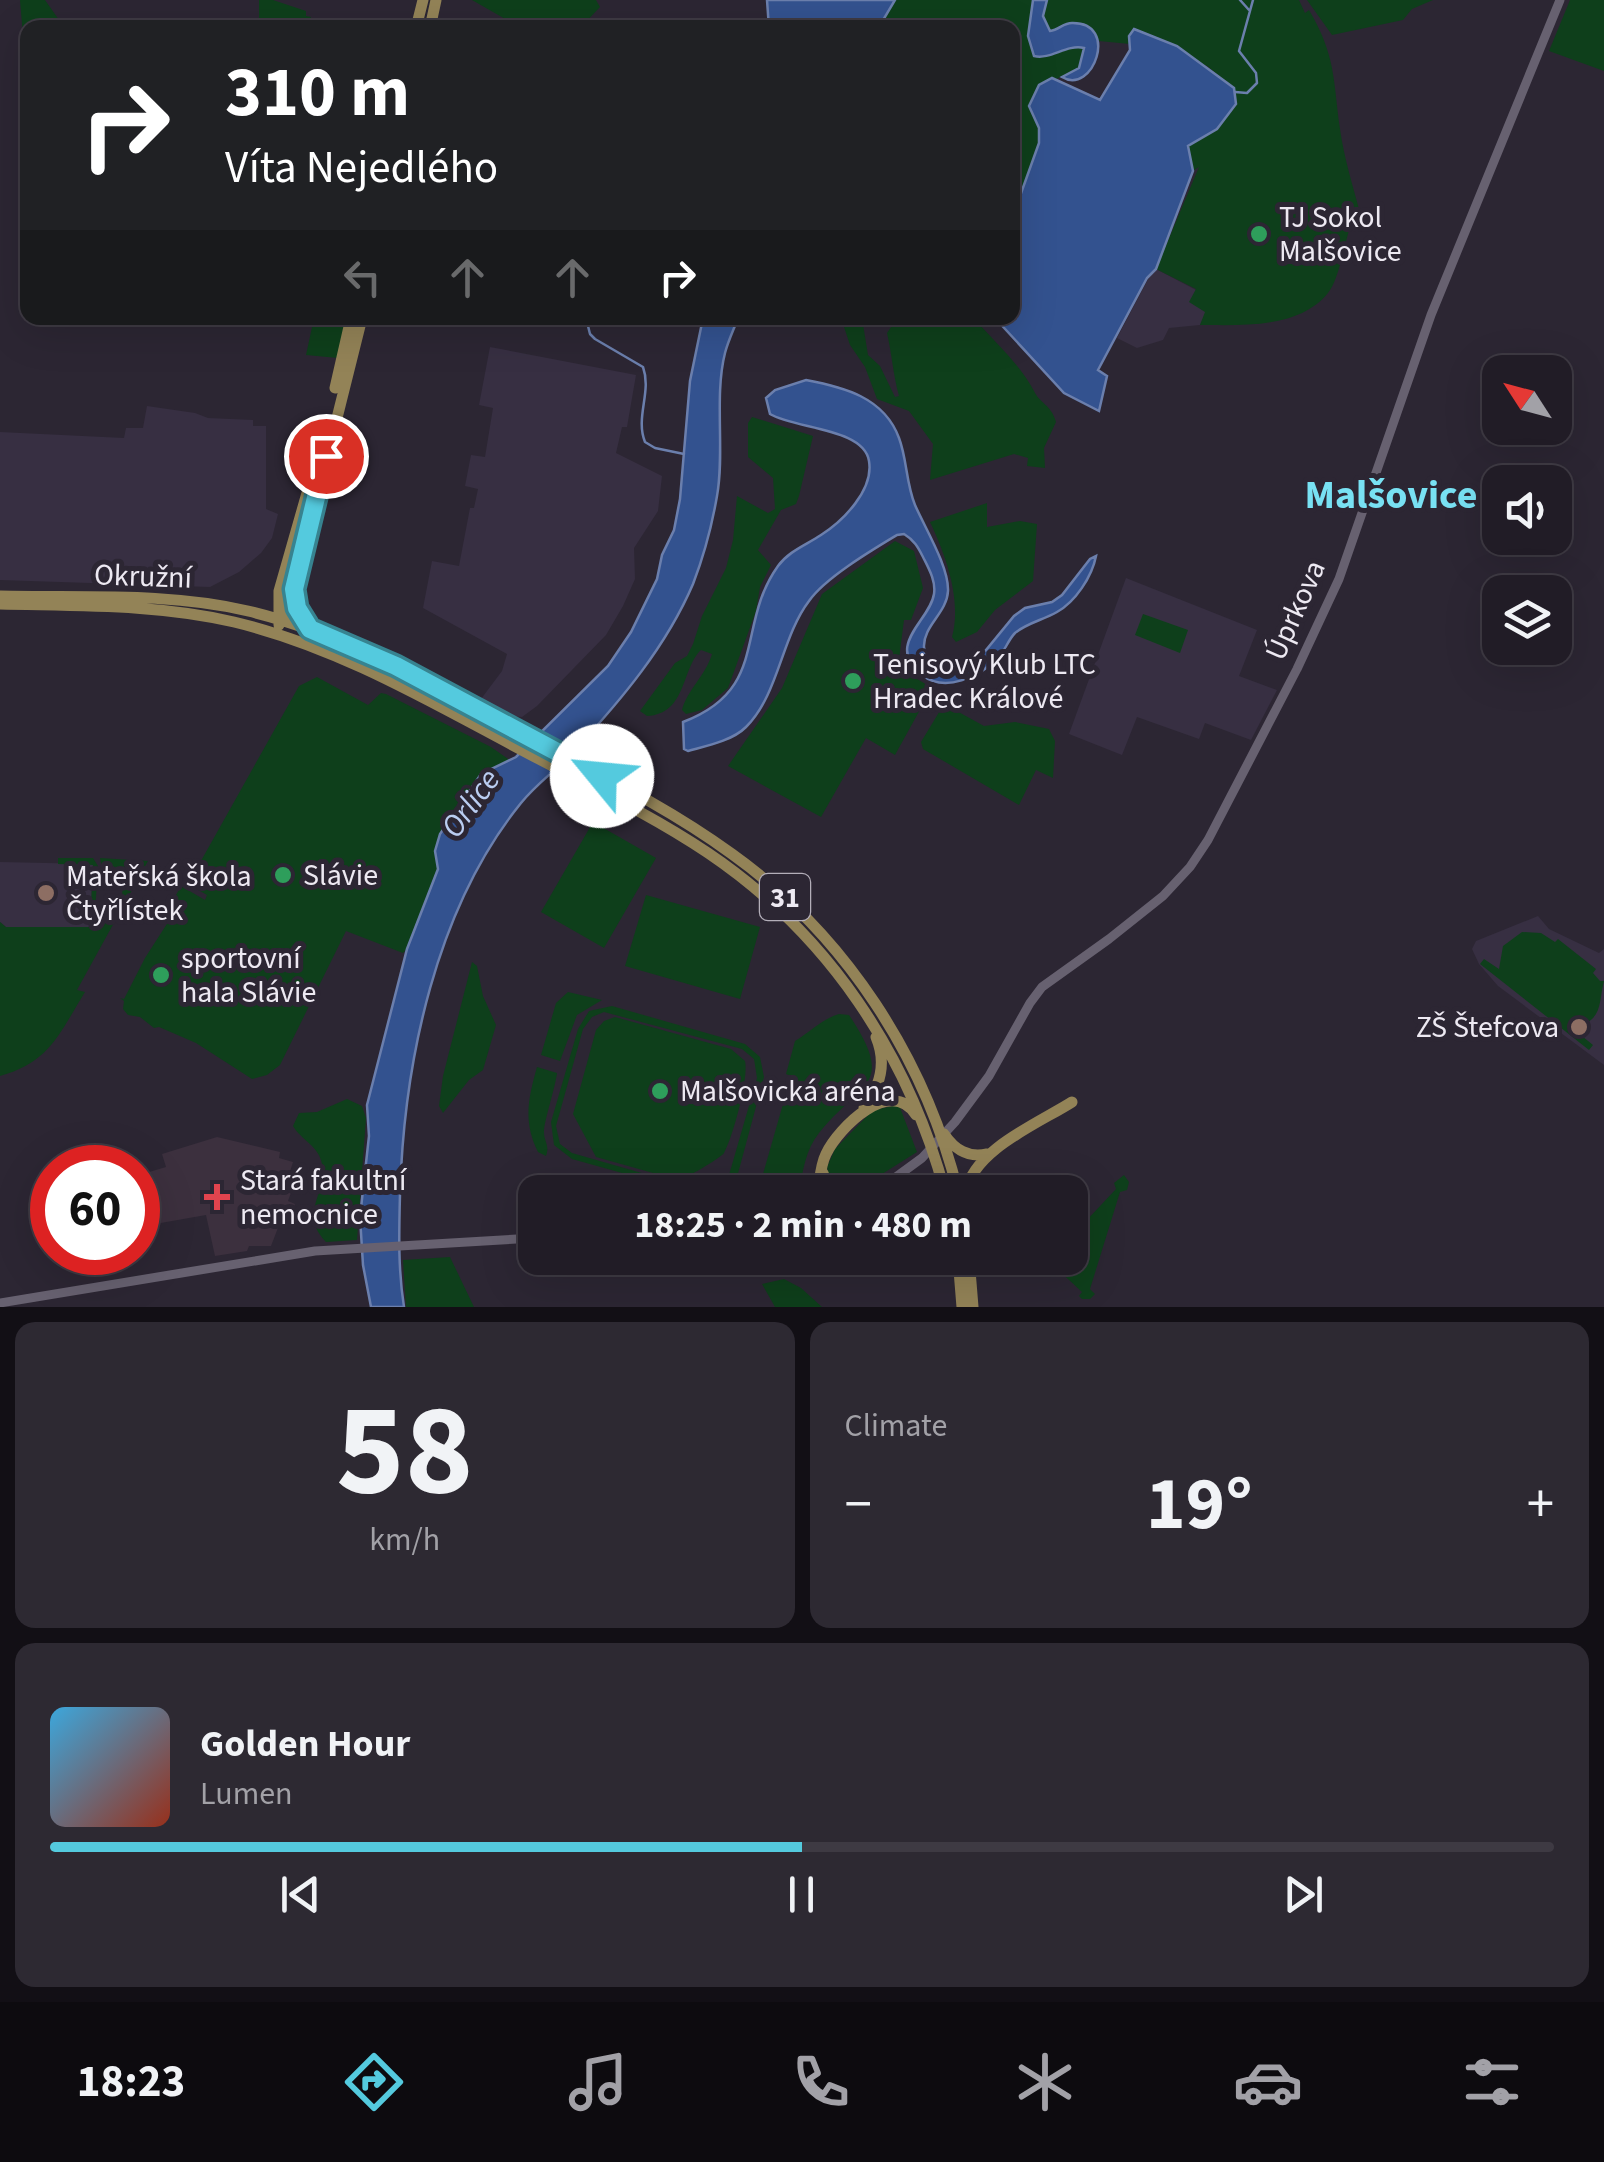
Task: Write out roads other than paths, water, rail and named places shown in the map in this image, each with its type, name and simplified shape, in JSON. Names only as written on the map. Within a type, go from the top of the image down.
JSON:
[{"type":"main road","points":[[294,642],[284,635],[279,595],[349,325]]},
{"type":"main road","points":[[248,626],[264,628],[280,621],[294,589],[360,325]]},
{"type":"main road","points":[[294,589],[297,608],[310,629]]},
{"type":"main road","points":[[248,611],[266,606],[279,595]]},
{"type":"main road","name":"Okružní","points":[[3,600],[172,600],[248,611],[280,621]]},
{"type":"main road","name":"Okružní","points":[[3,600],[154,611],[248,626]]},
{"type":"main road","name":"31","points":[[280,621],[310,629],[396,666],[682,820],[735,856],[812,924],[876,1005],[896,1037],[934,1117],[953,1175]]},
{"type":"main road","name":"31","points":[[248,626],[389,679],[678,834],[757,889],[805,934],[865,1010],[894,1058],[928,1135],[941,1175]]},
{"type":"main road","points":[[822,1175],[830,1148],[872,1098],[881,1069],[881,1051],[865,1010]]},
{"type":"main road","points":[[852,1124],[873,1106],[889,1099],[898,1100],[910,1107],[928,1135]]},
{"type":"main road","points":[[971,1175],[996,1150],[1072,1102]]},
{"type":"main road","points":[[934,1117],[950,1142],[963,1152],[978,1156],[996,1150]]},
{"type":"main road","points":[[822,1164],[824,1175]]},
{"type":"main road","points":[[959,1275],[962,1307]]},
{"type":"main road","points":[[970,1275],[973,1307]]},
{"type":"street","name":"Úprkova","points":[[900,1175],[939,1140],[970,1103],[1038,992],[1109,940],[1176,883],[1199,855],[1226,807],[1339,579],[1431,315],[1560,0]]},
{"type":"street","points":[[0,1304],[43,1302],[300,1253],[518,1239]]},
{"type":"water","points":[[767,0],[895,0],[883,20],[768,20]]},
{"type":"water","points":[[1033,0],[1047,0],[1043,16],[1050,31],[1072,23],[1087,26],[1095,34],[1097,57],[1083,76],[1073,80],[1062,77],[1079,68],[1084,48],[1034,56],[1028,36]]},
{"type":"water","points":[[1134,29],[1177,46],[1234,88],[1236,104],[1217,129],[1188,146],[1193,171],[1156,269],[1147,278],[1098,370],[1107,376],[1099,411],[1064,393],[1001,325],[1020,325],[1020,196],[1039,143],[1039,128],[1029,106],[1039,85],[1052,78],[1100,100],[1130,50],[1129,36]]},
{"type":"water","name":"Orlice","points":[[702,325],[735,325],[722,370],[719,479],[713,518],[693,584],[670,629],[641,672],[575,750],[521,803],[492,844],[446,938],[418,1040],[403,1143],[400,1265],[404,1307],[371,1307],[360,1217],[369,1136],[367,1105],[407,949],[438,869],[435,851],[440,834],[481,774],[516,757],[608,666],[631,632],[657,579],[662,555],[674,530],[690,381]]},
{"type":"water","points":[[806,380],[834,386],[873,403],[899,438],[912,497],[947,581],[947,599],[925,639],[927,657],[936,666],[950,670],[974,660],[1014,616],[1025,608],[1052,602],[1096,556],[1094,564],[1070,602],[1015,633],[990,665],[962,680],[941,683],[922,675],[907,653],[912,633],[931,604],[934,584],[915,544],[904,534],[897,535],[816,592],[792,632],[766,699],[746,727],[726,739],[688,751],[684,749],[683,722],[710,708],[729,692],[740,674],[757,611],[778,566],[792,552],[838,522],[867,483],[869,461],[855,442],[770,414],[766,398],[775,390]]},
{"type":"waterway","points":[[1240,0],[1249,10]]},
{"type":"waterway","points":[[1235,92],[1247,93],[1257,83],[1256,73],[1239,51],[1253,0]]},
{"type":"waterway","points":[[588,325],[595,339],[643,367],[645,442],[684,454]]},
{"type":"place","name":"TJ Sokol Malšovice","points":[[1259,234]]},
{"type":"place","name":"Tenisový Klub LTC Hradec Králové","points":[[853,681]]},
{"type":"place","name":"Slávie","points":[[283,875]]},
{"type":"place","name":"Mateřská škola Čtyřlístek","points":[[46,893]]},
{"type":"place","name":"sportovní hala Slávie","points":[[161,975]]},
{"type":"place","name":"ZŠ Štefcova","points":[[1579,1027]]},
{"type":"place","name":"Malšovická aréna","points":[[660,1091]]},
{"type":"place","name":"Stará fakultní nemocnice","points":[[217,1197]]},
{"type":"district","name":"Malšovice","points":[[1391,494]]}]
